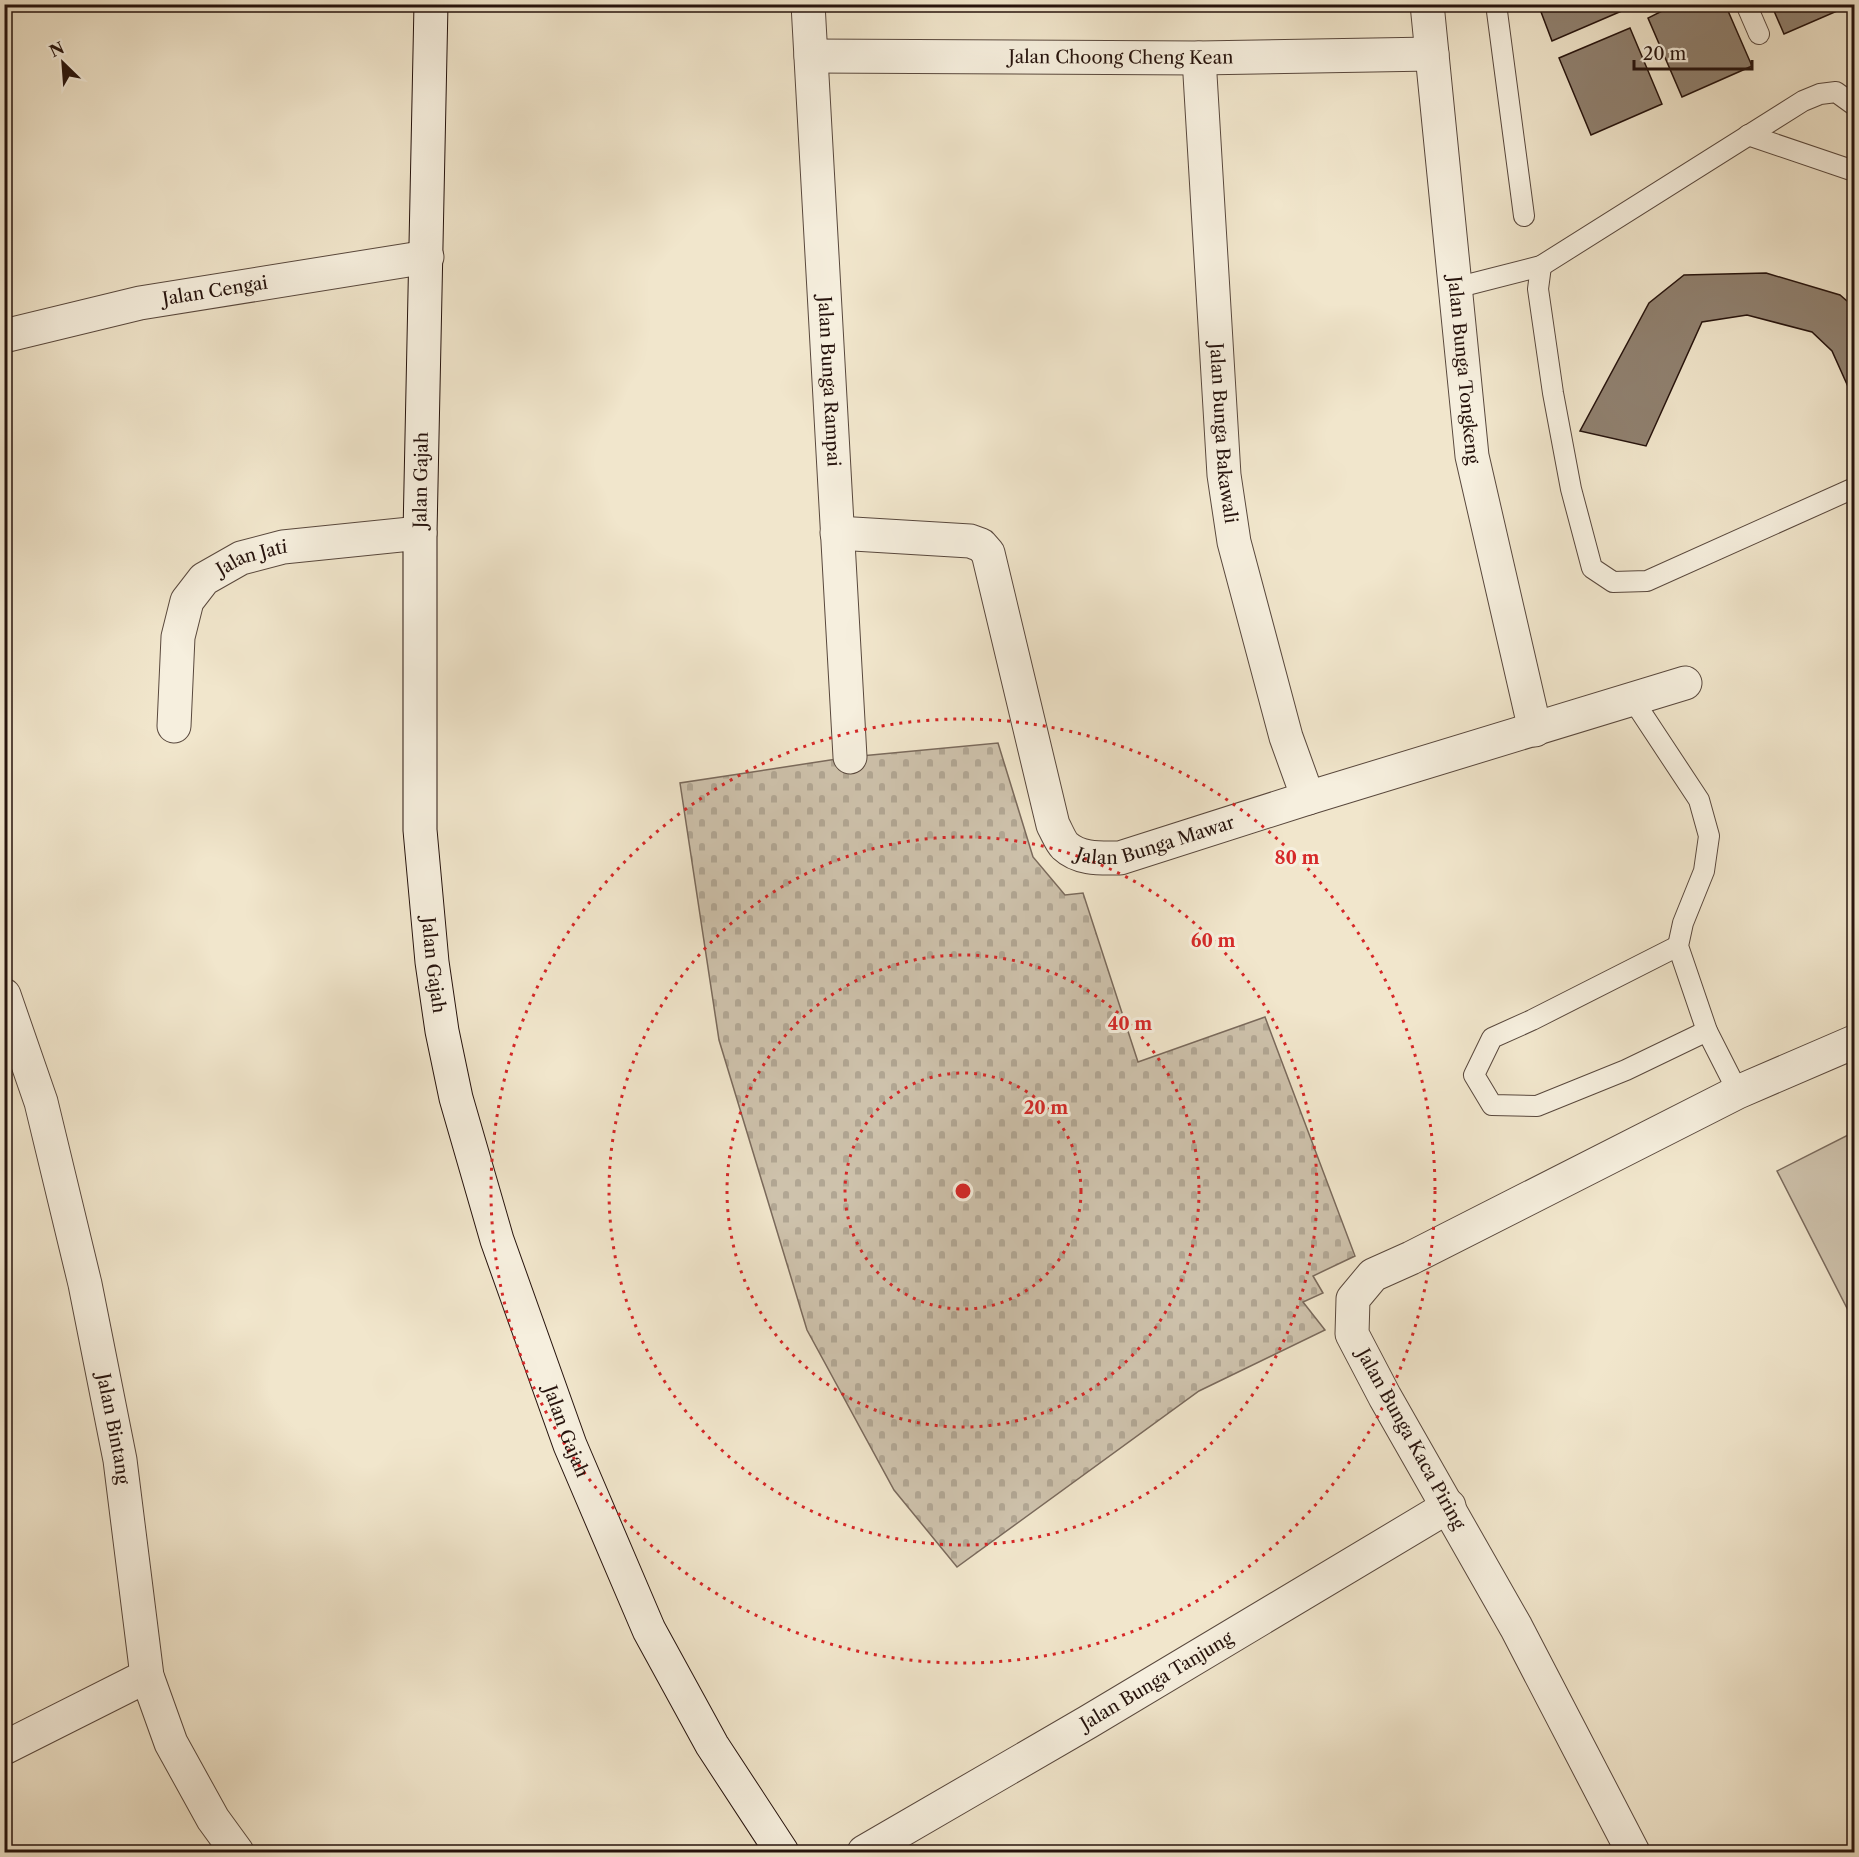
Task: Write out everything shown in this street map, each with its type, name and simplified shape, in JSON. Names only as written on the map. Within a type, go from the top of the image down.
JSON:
[{"type":"street","name":"Jalan Gajah","points":[[431,4],[420,533],[420,830],[432,962],[442,1031],[456,1098],[496,1240],[570,1445],[649,1630],[712,1745],[782,1852]]},
{"type":"street","name":"Jalan Bunga Rampai","points":[[808,4],[850,757]]},
{"type":"street","name":"Jalan Bunga Tongkeng","points":[[1427,4],[1472,456],[1535,730]]},
{"type":"street","name":"Jalan Choong Cheng Kean","points":[[811,56],[1198,58],[1432,54]]},
{"type":"street","name":"Jalan Bunga Bakawali","points":[[1198,58],[1224,475],[1234,542],[1286,737],[1308,798]]},
{"type":"street","name":"Jalan Cengai","points":[[4,336],[140,303],[427,257]]},
{"type":"street","name":"Jalan Bunga Mawar","points":[[837,532],[970,541],[981,545],[988,553],[1053,825],[1064,845],[1078,855],[1120,858],[1685,683]]},
{"type":"street","name":"Jalan Jati","points":[[174,726],[178,637],[187,601],[204,579],[241,558],[283,547],[420,533]]},
{"type":"street","name":"Jalan Bintang","points":[[4,995],[41,1102],[85,1284],[120,1460],[147,1676],[171,1743],[213,1819],[237,1852]]},
{"type":"street","name":"Jalan Bunga Kaca Piring","points":[[1633,1852],[1516,1627],[1385,1397],[1353,1334],[1353,1299],[1373,1275],[1738,1092],[1854,1042]]},
{"type":"street","name":"Jalan Bunga Tanjung","points":[[864,1852],[1088,1722],[1449,1506]]},
{"type":"street","points":[[4,1748],[147,1676]]},
{"type":"lane","points":[[1496,4],[1524,216]]},
{"type":"lane","points":[[1746,4],[1759,34]]},
{"type":"lane","points":[[1455,288],[1541,266],[1803,101],[1820,94],[1836,92],[1854,105]]},
{"type":"lane","points":[[1748,135],[1854,171]]},
{"type":"lane","points":[[1541,266],[1538,289],[1552,393],[1571,489],[1592,568],[1613,582],[1647,581],[1854,488]]},
{"type":"lane","points":[[1633,700],[1699,800],[1709,836],[1704,871],[1683,923],[1678,946],[1707,1031],[1738,1092]]},
{"type":"lane","points":[[1678,946],[1492,1038],[1474,1075],[1492,1105],[1537,1106],[1626,1070],[1707,1031]]},
{"type":"green space","points":[[998,743],[1033,857],[1065,895],[1083,893],[1138,1062],[1265,1017],[1355,1256],[1313,1276],[1323,1293],[1303,1302],[1325,1330],[1199,1391],[957,1567],[894,1490],[807,1330],[719,1040],[680,783],[850,757]]},
{"type":"green space","points":[[1854,1132],[1854,1322],[1777,1171]]},
{"type":"building","points":[[1538,4],[1622,4],[1624,10],[1552,41]]},
{"type":"building","points":[[1676,4],[1725,4],[1752,66],[1682,97],[1648,18]]},
{"type":"building","points":[[1771,4],[1851,4],[1851,5],[1784,34]]},
{"type":"building","points":[[1630,28],[1662,104],[1591,135],[1559,58]]},
{"type":"building","points":[[1766,273],[1840,295],[1854,307],[1854,400],[1832,351],[1812,332],[1747,315],[1702,322],[1646,446],[1580,431],[1649,303],[1684,275]]}]
